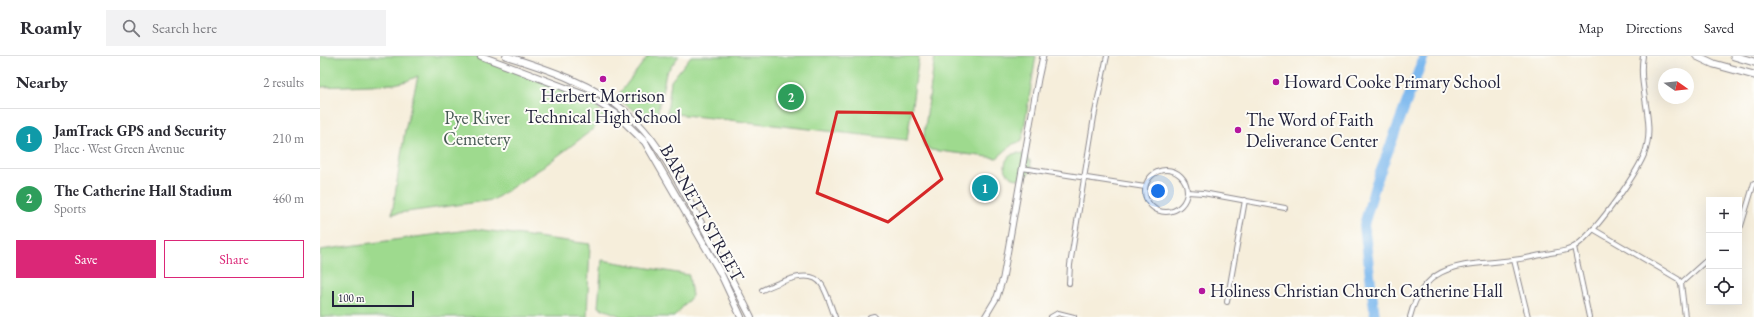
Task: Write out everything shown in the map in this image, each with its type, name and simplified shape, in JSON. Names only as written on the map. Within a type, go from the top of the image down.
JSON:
[{"type":"main road","name":"BARNETT STREET","points":[[481,56],[587,96],[615,112],[644,142],[720,272],[742,317]]},
{"type":"main road","name":"BARNETT STREET","points":[[506,56],[563,76],[599,93],[627,113],[649,135],[671,168],[751,317]]},
{"type":"main road","points":[[1697,56],[1714,64],[1754,76]]},
{"type":"main road","points":[[1734,56],[1754,62]]},
{"type":"street","points":[[985,317],[997,297],[1003,278],[1043,56]]},
{"type":"street","points":[[1069,283],[1070,264],[1094,117],[1108,56]]},
{"type":"street","points":[[1410,317],[1412,308],[1421,289],[1433,278],[1446,270],[1469,264],[1514,260],[1574,247],[1593,229],[1629,182],[1644,154],[1648,139],[1649,124],[1644,95],[1643,56]]},
{"type":"street","points":[[1022,168],[1145,187]]},
{"type":"street","points":[[1171,171],[1182,179],[1187,192],[1184,201],[1179,208],[1172,212],[1163,212],[1150,205],[1146,197],[1145,187],[1148,181],[1158,172],[1171,171]]},
{"type":"street","points":[[1742,226],[1754,183]]},
{"type":"street","points":[[1187,192],[1203,193],[1285,208]]},
{"type":"street","points":[[1227,302],[1245,200]]},
{"type":"street","points":[[1593,229],[1674,275],[1681,283],[1685,317]]},
{"type":"street","points":[[1574,247],[1589,317]]},
{"type":"street","points":[[1514,260],[1528,317]]},
{"type":"street","points":[[1681,283],[1706,261]]},
{"type":"street","points":[[762,290],[795,277],[808,277],[815,279],[822,283],[835,317]]},
{"type":"street","points":[[1051,317],[1058,313],[1068,314],[1074,317]]},
{"type":"street","points":[[870,317],[875,317]]},
{"type":"highlighted area","points":[[837,112],[912,113],[942,179],[888,222],[817,193]]},
{"type":"green space","name":"Pye River Cemetery","points":[[320,56],[481,56],[587,96],[605,116],[592,130],[543,167],[493,200],[392,214],[405,130],[418,76],[407,81],[394,84],[320,87]]},
{"type":"green space","points":[[648,56],[679,56],[666,73],[657,116],[645,118],[616,98]]},
{"type":"green space","points":[[691,56],[919,56],[907,140],[667,113],[671,81]]},
{"type":"green space","points":[[935,56],[1036,56],[1022,141],[1013,144],[997,158],[931,150],[925,146],[923,142]]},
{"type":"green space","points":[[1018,153],[1027,157],[1031,166],[1027,175],[1018,179],[1009,175],[1005,166],[1009,157]]},
{"type":"green space","points":[[475,229],[590,244],[587,317],[320,317],[320,250]]},
{"type":"green space","points":[[602,260],[689,275],[692,296],[674,317],[623,317],[598,307]]},
{"type":"waterway","points":[[1375,317],[1364,225],[1375,186],[1424,56]]},
{"type":"place","name":"Herbert Morrison Technical High School","points":[[603,79]]},
{"type":"place","name":"Howard Cooke Primary School","points":[[1276,82]]},
{"type":"place","name":"The Catherine Hall Stadium","points":[[791,97]]},
{"type":"place","name":"The Word of Faith Deliverance Center","points":[[1238,130]]},
{"type":"place","name":"JamTrack GPS and Security","points":[[985,188]]},
{"type":"place","name":"Holiness Christian Church Catherine Hall","points":[[1202,291]]}]
